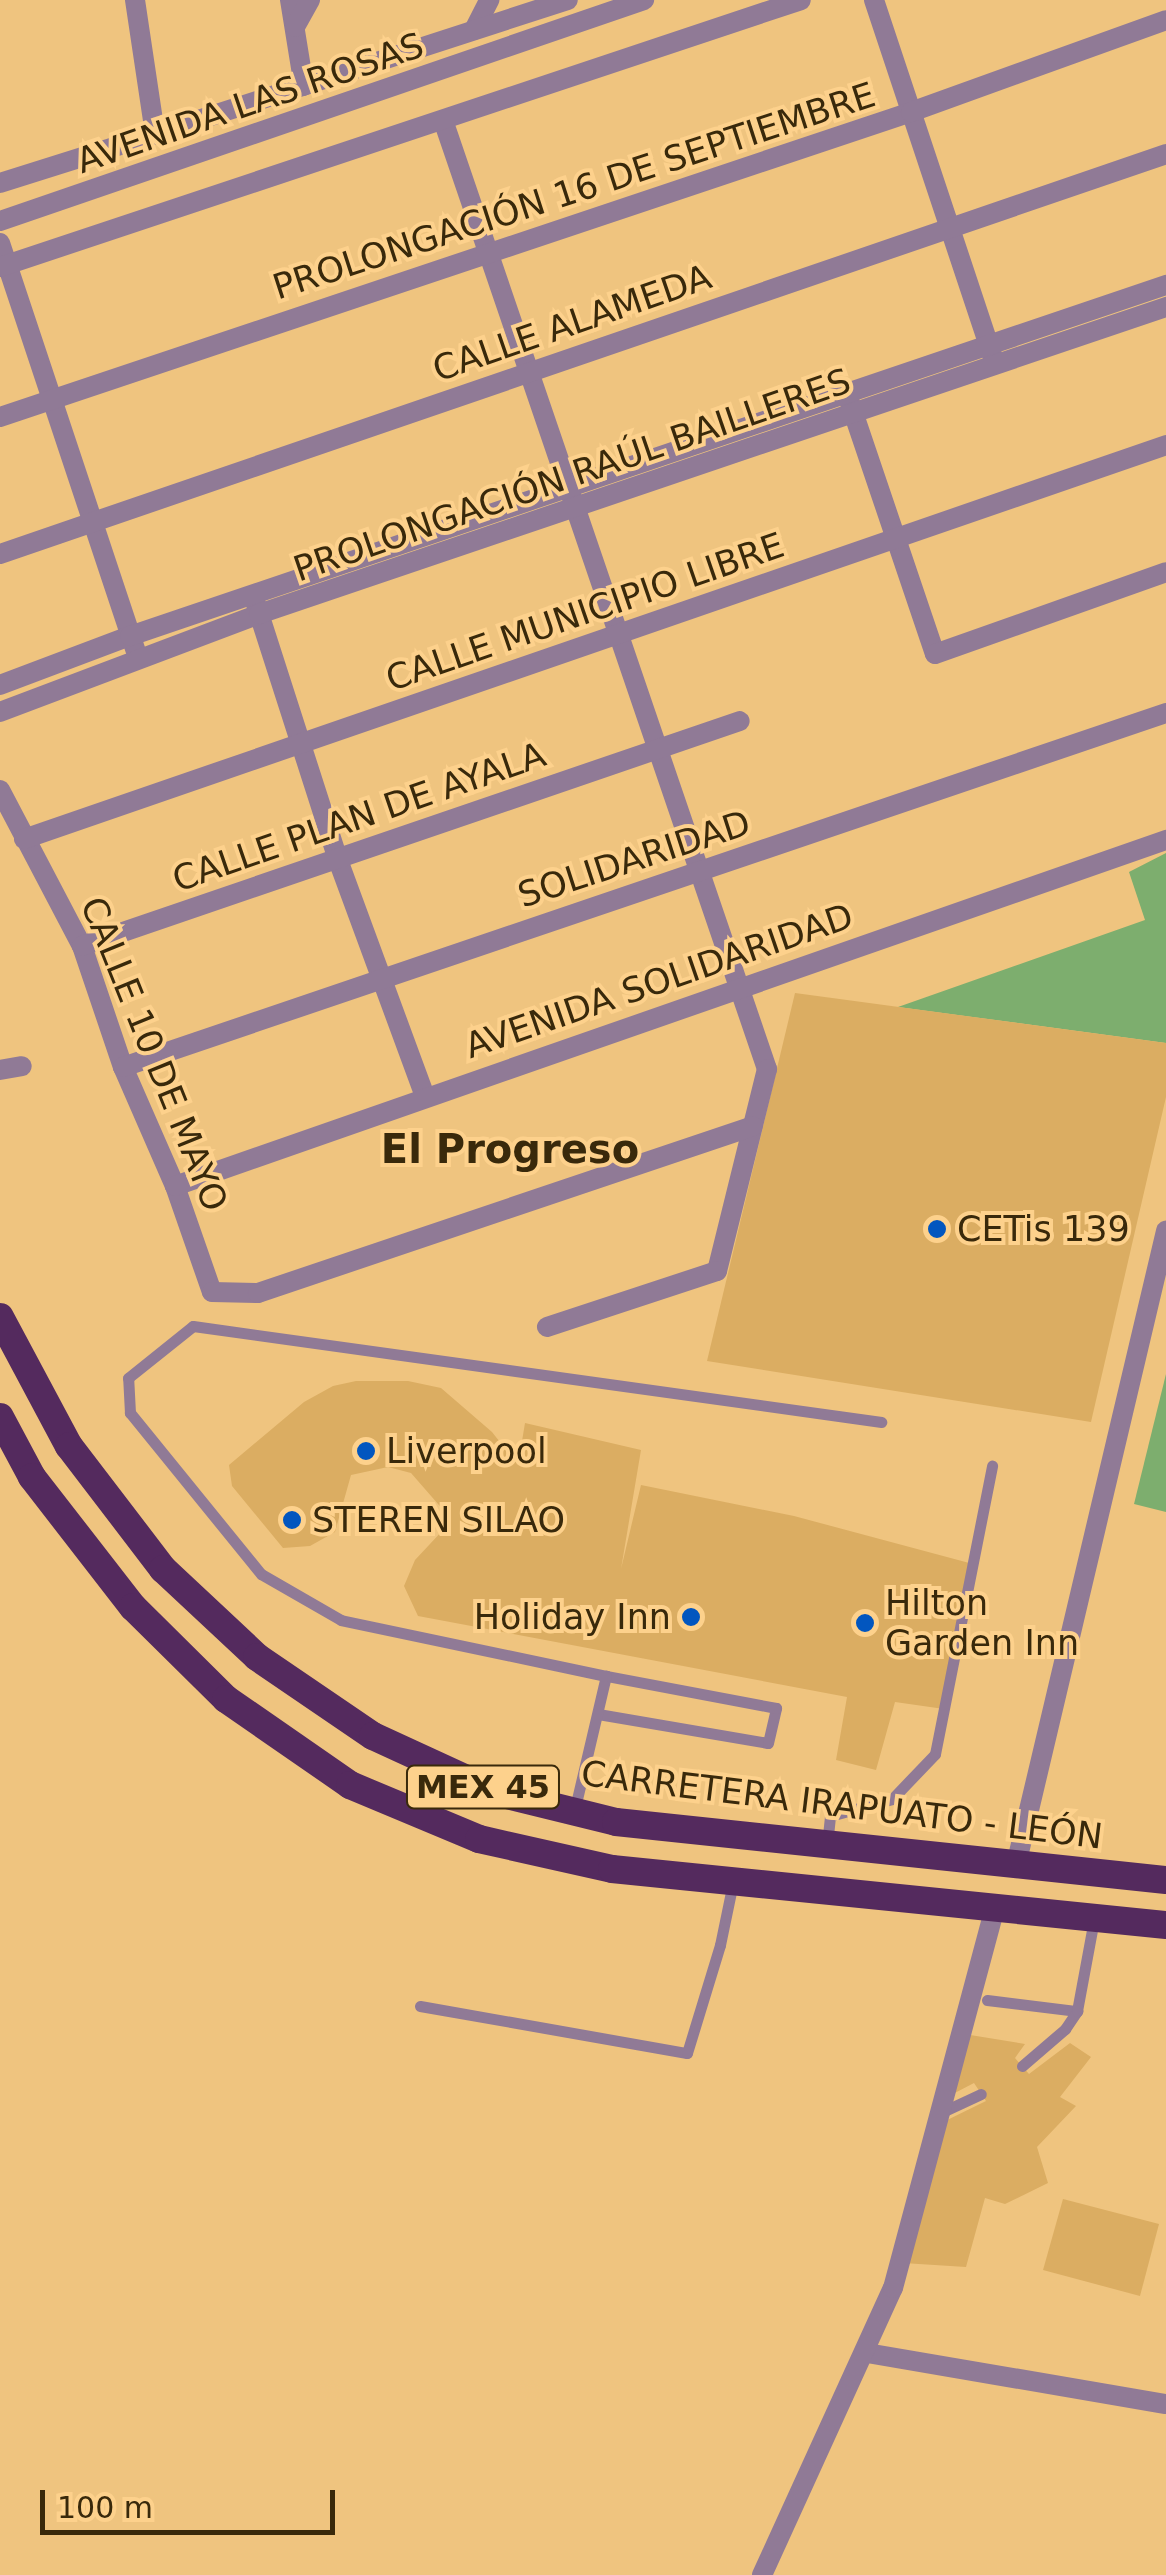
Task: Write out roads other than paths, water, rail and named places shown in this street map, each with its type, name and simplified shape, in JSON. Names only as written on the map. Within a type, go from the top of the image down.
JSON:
[{"type":"highway","name":"CARRETERA IRAPUATO - LEÓN","points":[[0,1317],[69,1446],[164,1569],[257,1657],[373,1736],[494,1792],[616,1822],[1166,1880]]},
{"type":"highway","name":"MEX 45","points":[[0,1417],[32,1477],[133,1606],[226,1699],[350,1784],[479,1839],[612,1869],[1166,1925]]},
{"type":"street","points":[[135,0],[155,134]]},
{"type":"street","points":[[290,0],[304,86]]},
{"type":"street","points":[[294,27],[310,0]]},
{"type":"street","points":[[474,30],[489,0]]},
{"type":"street","name":"AVENIDA LAS ROSAS","points":[[0,183],[568,0]]},
{"type":"street","name":"AVENIDA LAS ROSAS","points":[[0,221],[644,0]]},
{"type":"street","points":[[4,266],[801,0]]},
{"type":"street","points":[[874,0],[996,368]]},
{"type":"street","name":"PROLONGACIÓN 16 DE SEPTIEMBRE","points":[[0,417],[910,112],[1166,20]]},
{"type":"street","points":[[443,120],[768,1069],[717,1271],[547,1326]]},
{"type":"street","name":"CALLE ALAMEDA","points":[[0,554],[1166,154]]},
{"type":"street","points":[[0,243],[4,266],[138,657]]},
{"type":"street","name":"PROLONGACIÓN RAÚL BAILLERES","points":[[0,686],[130,636],[256,605],[574,500],[850,405],[989,347],[1166,285]]},
{"type":"street","name":"PROLONGACIÓN RAÚL BAILLERES","points":[[850,405],[996,368],[1166,307]]},
{"type":"street","points":[[850,405],[899,538],[935,654],[1166,572]]},
{"type":"street","name":"CALLE MUNICIPIO LIBRE","points":[[24,840],[1166,445]]},
{"type":"street","points":[[256,605],[338,860],[424,1096]]},
{"type":"street","name":"PROLONGACIÓN RAÚL BAILLERES","points":[[0,712],[256,605]]},
{"type":"street","name":"SOLIDARIDAD","points":[[123,1067],[1166,714]]},
{"type":"street","name":"CALLE PLAN DE AYALA","points":[[82,946],[740,721]]},
{"type":"street","name":"CALLE 10 DE MAYO","points":[[0,790],[82,946],[123,1067],[175,1186],[212,1292],[258,1293],[753,1126]]},
{"type":"street","name":"AVENIDA SOLIDARIDAD","points":[[175,1186],[1166,840]]},
{"type":"street","points":[[0,1070],[22,1066]]},
{"type":"street","points":[[1016,1865],[1166,1232]]},
{"type":"street","points":[[762,2575],[867,2353],[893,2288],[994,1910]]},
{"type":"street","points":[[867,2353],[1166,2404]]},
{"type":"lane","points":[[598,1714],[768,1743],[776,1708],[341,1620],[261,1574],[130,1414],[128,1378],[194,1326],[881,1422]]},
{"type":"lane","points":[[827,1845],[830,1816],[892,1798],[935,1754],[992,1466]]},
{"type":"lane","points":[[574,1812],[606,1676]]},
{"type":"lane","points":[[420,2006],[687,2053],[720,1945],[733,1882]]},
{"type":"lane","points":[[1022,2066],[1065,2029],[1077,2012],[1094,1919]]},
{"type":"lane","points":[[986,2000],[1077,2012]]},
{"type":"lane","points":[[938,2114],[981,2094]]},
{"type":"place","name":"CETis 139","points":[[937,1229]]},
{"type":"place","name":"Liverpool","points":[[366,1451]]},
{"type":"place","name":"STEREN SILAO","points":[[292,1520]]},
{"type":"place","name":"Holiday Inn","points":[[691,1617]]},
{"type":"place","name":"Hilton Garden Inn","points":[[865,1623]]},
{"type":"district","name":"El Progreso","points":[[510,1149]]}]
